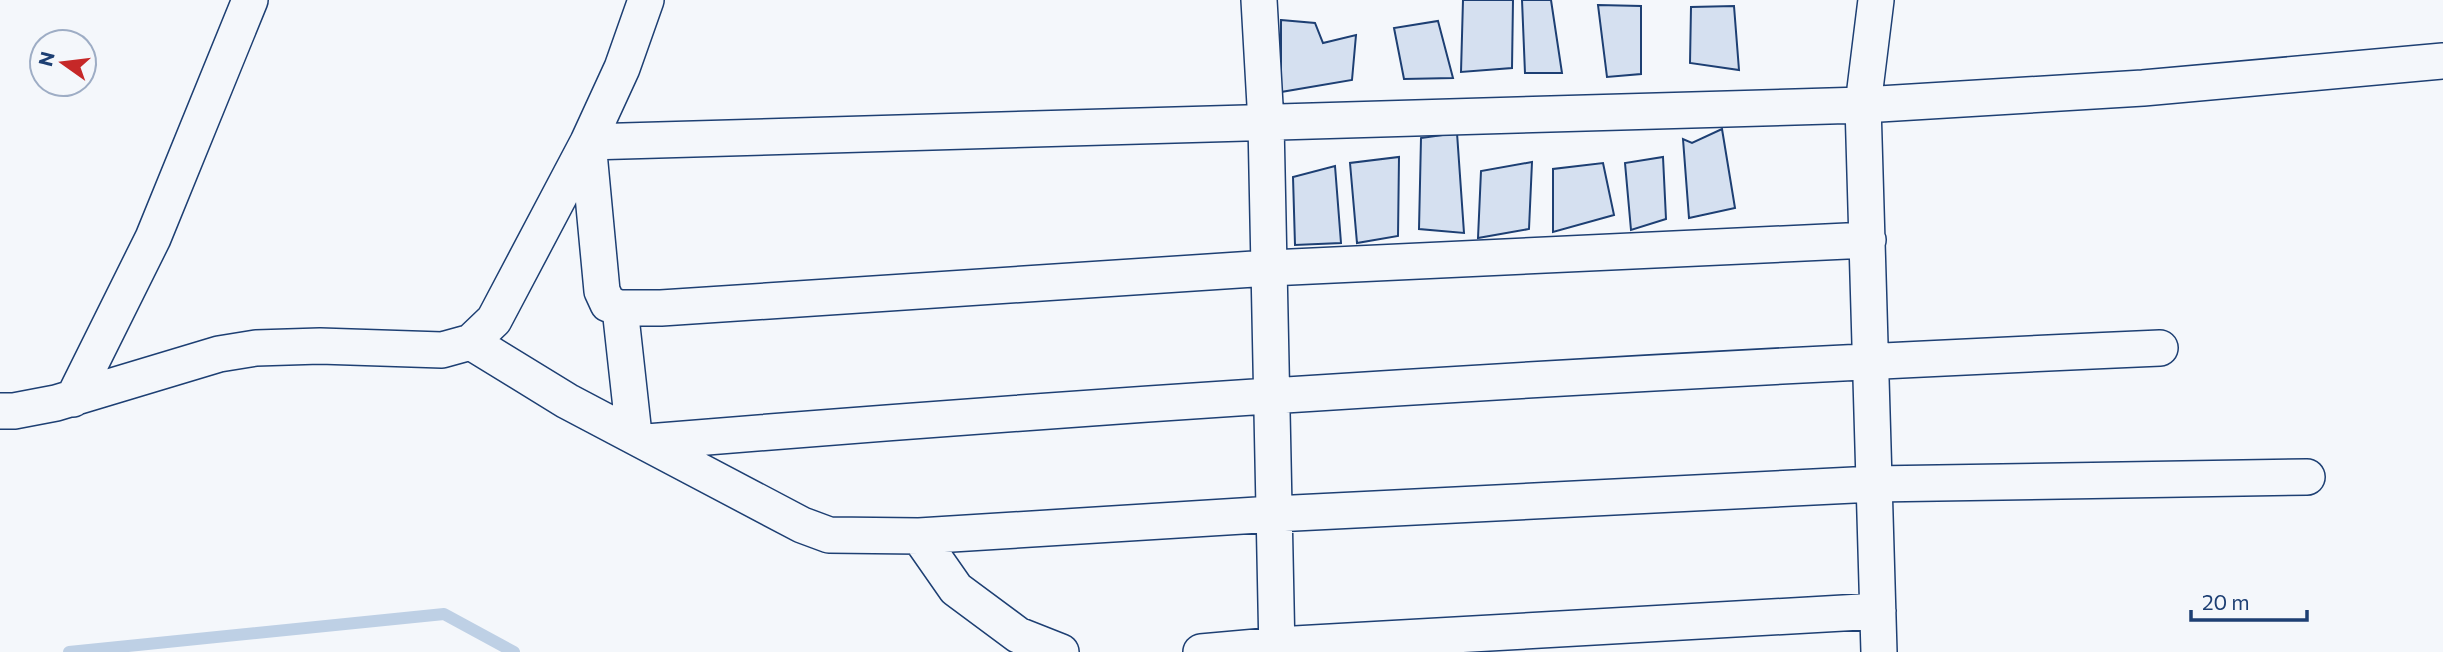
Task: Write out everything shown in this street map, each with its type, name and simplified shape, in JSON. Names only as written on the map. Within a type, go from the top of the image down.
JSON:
[{"type":"street","points":[[73,399],[153,238],[250,0]]},
{"type":"street","points":[[0,411],[14,411],[73,399],[219,354],[256,348],[320,346],[442,350],[471,342],[494,320],[588,142],[622,68],[646,0]]},
{"type":"street","points":[[1259,0],[1266,123],[1277,648]]},
{"type":"street","points":[[1876,0],[1863,105],[1879,652]]},
{"type":"street","points":[[588,142],[1863,105],[2143,89],[2443,61]]},
{"type":"street","points":[[588,142],[602,291],[608,304],[620,308],[661,308],[1269,268],[1868,240]]},
{"type":"street","points":[[620,308],[640,439]]},
{"type":"street","points":[[471,342],[567,401],[802,525],[829,535],[919,536],[1274,514],[1874,484],[2307,477]]},
{"type":"street","points":[[640,439],[1272,396],[1871,361],[2160,348]]},
{"type":"street","points":[[919,536],[956,589],[1018,635],[1061,652]]},
{"type":"street","points":[[1201,652],[1878,611]]},
{"type":"building","points":[[1463,0],[1513,0],[1512,68],[1461,72]]},
{"type":"building","points":[[1522,0],[1551,0],[1562,73],[1525,73]]},
{"type":"building","points":[[1598,5],[1641,6],[1641,74],[1607,77]]},
{"type":"building","points":[[1734,6],[1739,70],[1690,63],[1691,7]]},
{"type":"building","points":[[1281,20],[1315,23],[1323,43],[1356,35],[1352,80],[1281,92]]},
{"type":"building","points":[[1438,21],[1453,78],[1404,79],[1394,28]]},
{"type":"building","points":[[1722,129],[1735,208],[1689,218],[1683,139],[1692,143]]},
{"type":"building","points":[[1457,133],[1464,233],[1419,229],[1421,138]]},
{"type":"building","points":[[1399,157],[1398,236],[1357,243],[1350,163]]},
{"type":"building","points":[[1663,157],[1666,219],[1631,230],[1625,163]]},
{"type":"building","points":[[1532,162],[1529,229],[1478,238],[1481,171]]},
{"type":"building","points":[[1603,163],[1614,215],[1553,232],[1553,169]]},
{"type":"building","points":[[1335,166],[1341,243],[1295,245],[1293,177]]},
{"type":"waterway","points":[[69,652],[444,614],[514,652]]}]
